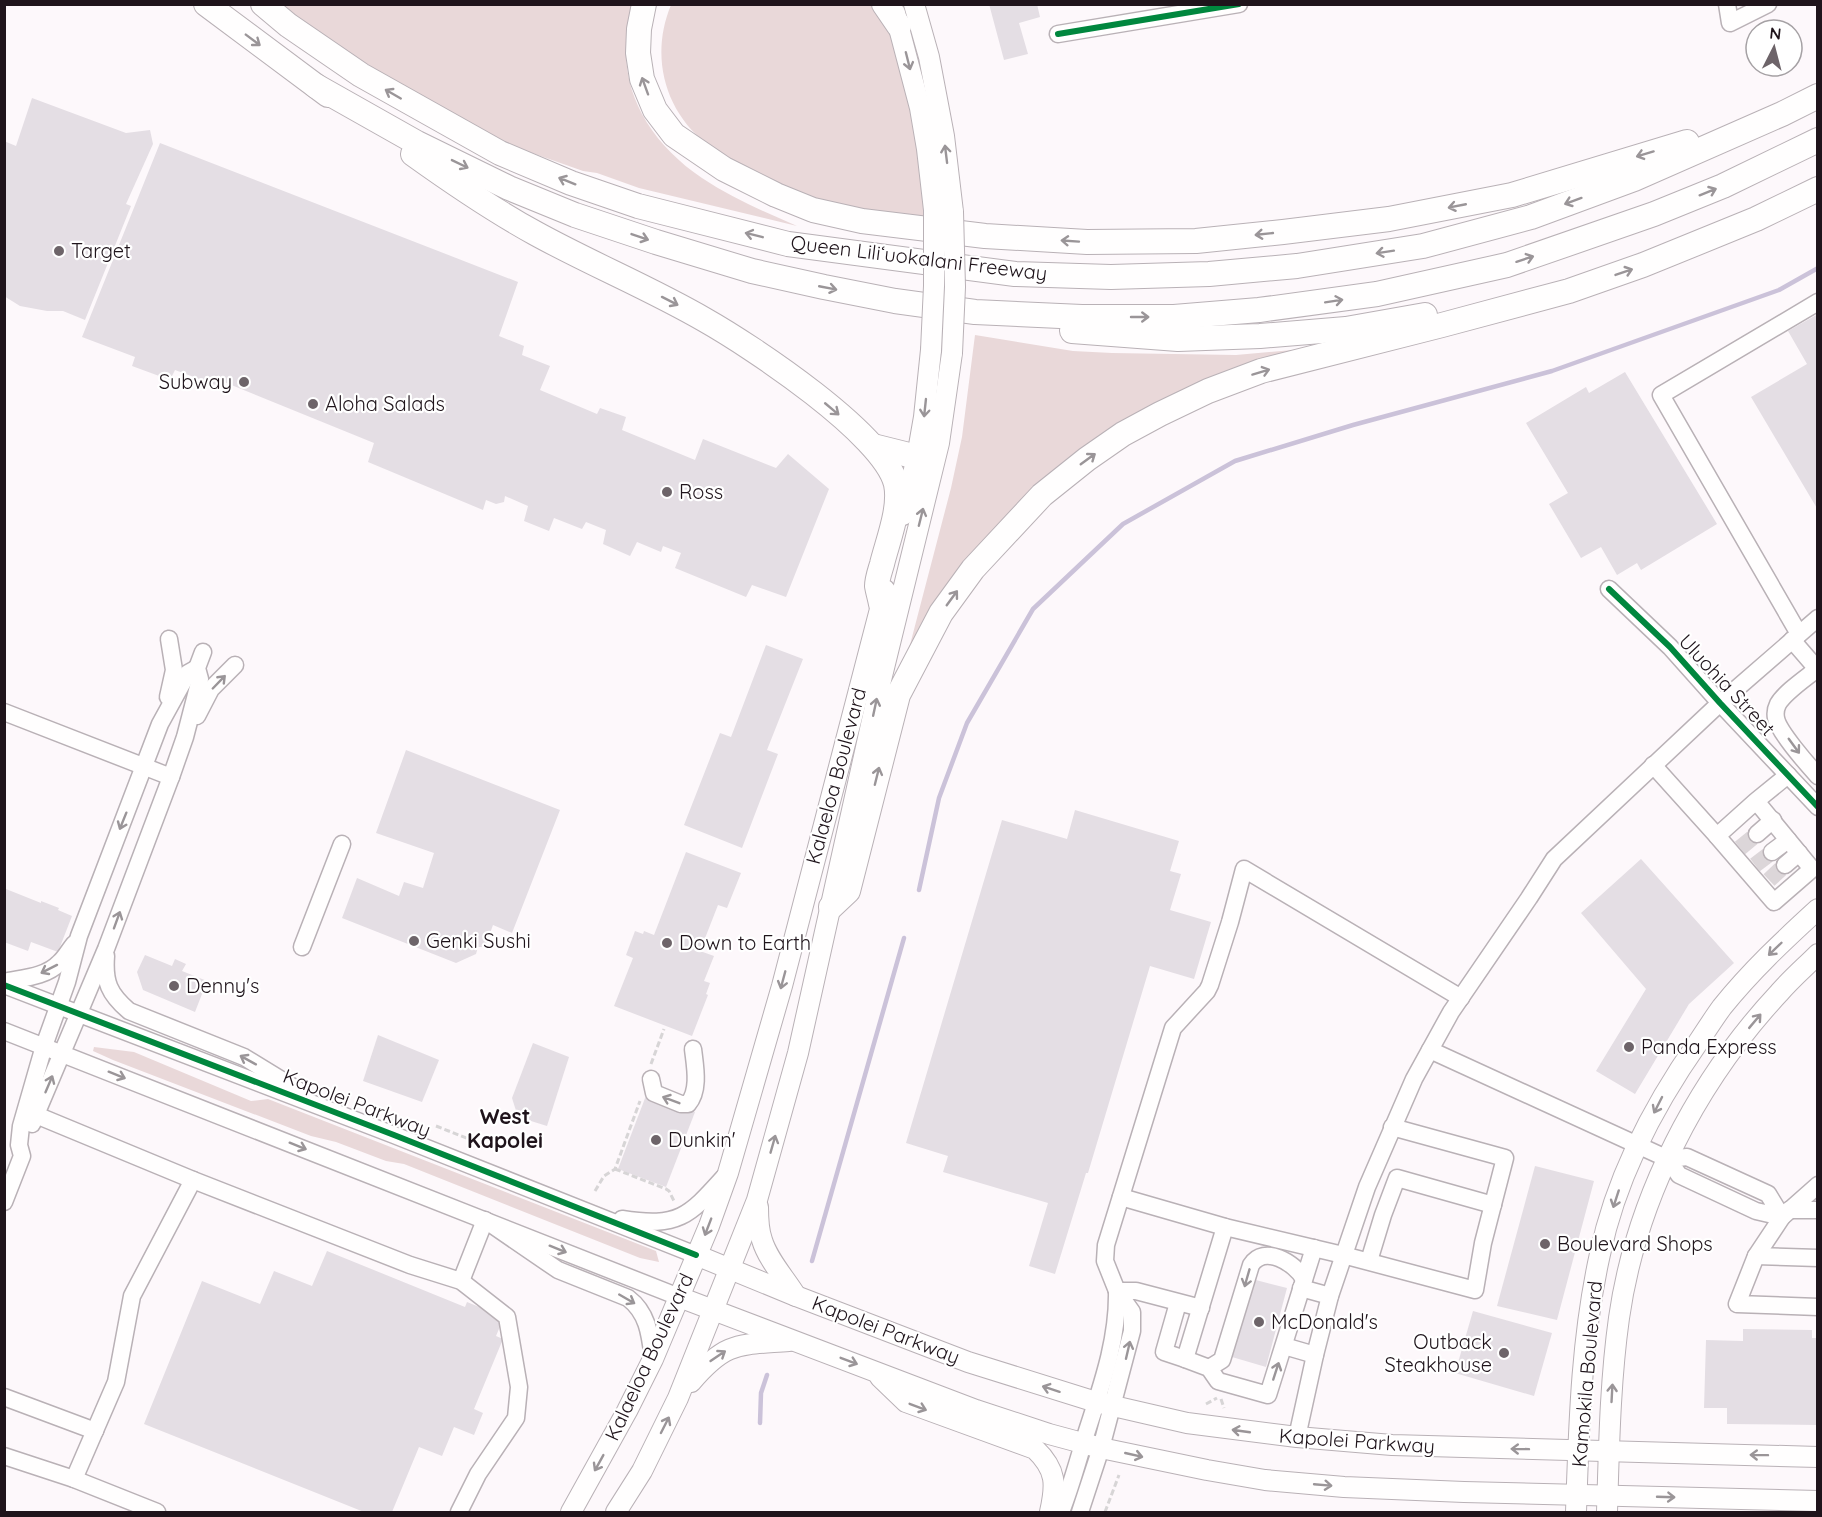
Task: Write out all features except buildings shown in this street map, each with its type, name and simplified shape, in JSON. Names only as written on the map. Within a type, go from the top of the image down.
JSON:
[{"type":"highway","points":[[206,4],[316,86],[456,184],[533,232],[705,320],[748,347],[827,404],[873,446],[889,468],[896,484],[897,505],[877,584],[881,604]]},
{"type":"highway","name":"Queen Liliʻuokalani Freeway","points":[[263,4],[288,25],[361,75],[500,153],[571,183],[638,206],[788,244],[1015,274],[1111,277],[1209,274],[1297,266],[1423,246],[1531,217],[1634,179],[1818,96]]},
{"type":"highway","points":[[644,4],[639,29],[638,53],[642,79],[654,110],[674,135],[724,170],[813,210],[862,221],[985,236],[1087,242],[1196,241],[1389,219],[1512,195],[1782,114]]},
{"type":"highway","points":[[884,4],[896,15]]},
{"type":"highway","name":"Queen Liliʻuokalani Freeway","points":[[316,86],[417,142],[509,188],[575,215],[752,271],[896,301],[975,312],[1082,317],[1174,317],[1259,310],[1377,294],[1507,265],[1583,240],[1723,186],[1818,140]]},
{"type":"highway","points":[[1756,219],[1818,180]]},
{"type":"highway","points":[[831,907],[848,891],[898,695],[941,613],[973,569],[1042,495],[1123,434],[1218,387],[1261,371],[1569,291],[1643,265],[1756,219],[1818,189]]},
{"type":"highway","points":[[975,312],[1031,328],[1178,339],[1213,338],[1346,328],[1569,291]]},
{"type":"highway","points":[[873,446],[917,457]]},
{"type":"main road","name":"Kalaeloa Boulevard","points":[[571,1512],[653,1359],[709,1226],[728,1173],[782,986],[917,457],[924,417],[931,350],[934,286],[944,211],[944,136],[929,57],[914,4]]},
{"type":"main road","name":"Kalaeloa Boulevard","points":[[616,1512],[642,1471],[678,1398],[757,1200],[798,1053],[881,680],[939,443],[952,353],[956,287],[944,211],[896,15]]},
{"type":"main road","name":"Kamokila Boulevard","points":[[1576,1503],[1585,1351],[1591,1302],[1600,1253],[1617,1194],[1661,1098],[1722,1008],[1757,966],[1818,909]]},
{"type":"main road","name":"Kamokila Boulevard","points":[[1607,1504],[1612,1379],[1619,1316],[1631,1258],[1651,1197],[1705,1089],[1741,1038],[1779,993],[1818,954]]},
{"type":"main road","points":[[757,1200],[762,1241],[796,1296]]},
{"type":"main road","name":"Kapolei Parkway","points":[[696,1255],[968,1362],[1104,1404],[1187,1422],[1246,1432],[1392,1445],[1818,1457]]},
{"type":"main road","points":[[679,1297],[976,1410],[1049,1434],[1207,1470],[1265,1480],[1576,1503],[1818,1502]]},
{"type":"main road","points":[[678,1398],[706,1364],[719,1353],[744,1344],[795,1340]]},
{"type":"main road","points":[[874,1371],[906,1402],[1035,1449],[1046,1460],[1054,1482],[1050,1512]]},
{"type":"street","points":[[1058,34],[1239,4]]},
{"type":"street","points":[[1727,4],[1730,23],[1768,4]]},
{"type":"street","points":[[1818,302],[1661,395],[1796,637],[1817,670],[1783,698],[1777,706],[1776,717],[1806,763],[1818,776]]},
{"type":"street","name":"Uluohia Street","points":[[1609,589],[1670,647],[1818,807]]},
{"type":"street","points":[[1297,1437],[1330,1296],[1375,1166],[1414,1079],[1450,1012],[1554,859],[1720,703],[1818,618]]},
{"type":"street","points":[[4,1202],[22,1156],[19,1145],[21,1126],[44,1046],[67,982],[80,936],[160,724],[174,670],[169,639]]},
{"type":"street","points":[[19,1145],[30,1129],[106,949],[171,777],[185,737],[200,679],[200,660],[188,673],[160,724]]},
{"type":"street","points":[[185,737],[211,689],[235,665]]},
{"type":"street","points":[[4,712],[171,777]]},
{"type":"street","points":[[1653,765],[1717,836],[1736,851],[1752,869],[1765,884],[1774,902],[1812,868],[1756,801]]},
{"type":"street","points":[[1717,836],[1788,775]]},
{"type":"street","points":[[1757,834],[1773,820]]},
{"type":"street","points":[[1772,852],[1788,840]]},
{"type":"street","points":[[302,947],[342,844]]},
{"type":"street","points":[[1785,865],[1799,853]]},
{"type":"street","points":[[1080,1512],[1092,1445],[1104,1404],[1132,1331],[1132,1312],[1117,1291],[1105,1261],[1106,1245],[1173,1028],[1210,985],[1244,869],[1461,998]]},
{"type":"street","points":[[4,983],[49,971],[59,963],[80,936]]},
{"type":"street","points":[[106,949],[104,972],[108,985],[118,1002],[129,1011],[244,1057],[334,1112]]},
{"type":"street","name":"Kapolei Parkway","points":[[4,983],[696,1255]]},
{"type":"street","points":[[4,1031],[679,1297]]},
{"type":"street","points":[[650,1072],[654,1094],[681,1104],[688,1104],[692,1099],[695,1083],[693,1049]]},
{"type":"street","points":[[1430,1050],[1668,1159],[1687,1157],[1768,1194],[1785,1213]]},
{"type":"street","points":[[36,1115],[193,1180],[410,1265],[460,1281],[507,1317],[519,1387],[516,1418],[478,1474],[459,1512]]},
{"type":"street","points":[[1121,1197],[1225,1227],[1475,1290],[1483,1243],[1505,1158],[1392,1127]]},
{"type":"street","points":[[593,1215],[640,1222],[681,1217],[697,1207],[728,1173]]},
{"type":"street","points":[[1369,1262],[1383,1215],[1398,1178],[1492,1205]]},
{"type":"street","points":[[74,1479],[116,1382],[132,1296],[193,1180]]},
{"type":"street","points":[[1818,1185],[1785,1213],[1756,1256],[1737,1304],[1818,1307]]},
{"type":"street","points":[[1785,1213],[1818,1210]]},
{"type":"street","points":[[460,1281],[485,1220]]},
{"type":"street","points":[[485,1220],[558,1270],[628,1298],[635,1303],[647,1323],[653,1359]]},
{"type":"street","points":[[1185,1359],[1225,1227]]},
{"type":"street","points":[[1178,1303],[1164,1352],[1209,1368],[1218,1381],[1268,1395],[1314,1248]]},
{"type":"street","points":[[1209,1368],[1222,1360],[1251,1265],[1255,1259],[1265,1256],[1283,1260],[1293,1266],[1303,1284],[1330,1296]]},
{"type":"street","points":[[1756,1256],[1818,1258]]},
{"type":"street","points":[[1117,1291],[1136,1291],[1201,1308]]},
{"type":"street","points":[[1284,1346],[1315,1355]]},
{"type":"street","points":[[4,1397],[95,1431]]},
{"type":"street","points":[[1061,1512],[1092,1445]]},
{"type":"street","points":[[4,1456],[74,1479],[157,1512]]},
{"type":"path","points":[[650,1072],[664,1029]]},
{"type":"path","points":[[595,1191],[604,1176],[615,1169],[640,1101],[639,1093]]},
{"type":"path","points":[[436,1126],[474,1141]]},
{"type":"path","points":[[615,1169],[666,1189],[677,1208]]},
{"type":"path","points":[[1206,1404],[1219,1397]]},
{"type":"path","points":[[1105,1512],[1119,1475]]},
{"type":"shaded area","points":[[280,5],[635,5],[628,31],[626,56],[629,80],[648,124],[681,162],[702,178],[737,198],[797,226],[639,188],[518,148],[374,72]]},
{"type":"shaded area","points":[[671,5],[877,5],[891,27],[901,60],[931,219],[862,210],[796,193],[749,171],[707,144],[692,131],[680,115],[665,81],[662,43]]},
{"type":"shaded area","points":[[975,335],[1073,351],[1112,353],[1236,355],[1315,348],[1278,363],[1054,480],[905,664],[962,437]]},
{"type":"shaded area","points":[[94,1047],[134,1052],[251,1101],[268,1099],[656,1251],[659,1262],[640,1258],[404,1164],[386,1161],[336,1142],[311,1136],[113,1060],[93,1051]]},
{"type":"waterway","points":[[919,890],[939,798],[967,723],[1033,609],[1123,524],[1235,461],[1353,425],[1552,371],[1779,290],[1818,268]]},
{"type":"waterway","points":[[812,1261],[904,938]]},
{"type":"waterway","points":[[760,1423],[761,1393],[767,1375]]},
{"type":"tunnel","points":[[1740,848],[1757,834]]},
{"type":"tunnel","points":[[1755,865],[1772,852]]},
{"type":"tunnel","points":[[1769,880],[1785,865]]},
{"type":"cycle path","points":[[1058,34],[1239,4]]},
{"type":"cycle path","points":[[1609,589],[1670,647],[1818,807]]},
{"type":"cycle path","points":[[4,985],[394,1135],[696,1255]]},
{"type":"place","name":"Target","points":[[59,251]]},
{"type":"place","name":"Subway","points":[[244,382]]},
{"type":"place","name":"Aloha Salads","points":[[313,404]]},
{"type":"place","name":"Ross","points":[[667,492]]},
{"type":"place","name":"Genki Sushi","points":[[414,941]]},
{"type":"place","name":"Down to Earth","points":[[667,943]]},
{"type":"place","name":"Denny's","points":[[174,986]]},
{"type":"place","name":"Panda Express","points":[[1629,1047]]},
{"type":"place","name":"Dunkin'","points":[[656,1140]]},
{"type":"place","name":"Boulevard Shops","points":[[1545,1244]]},
{"type":"place","name":"McDonald's","points":[[1259,1322]]},
{"type":"place","name":"Outback Steakhouse","points":[[1504,1353]]},
{"type":"district","name":"West Kapolei","points":[[505,1129]]}]
